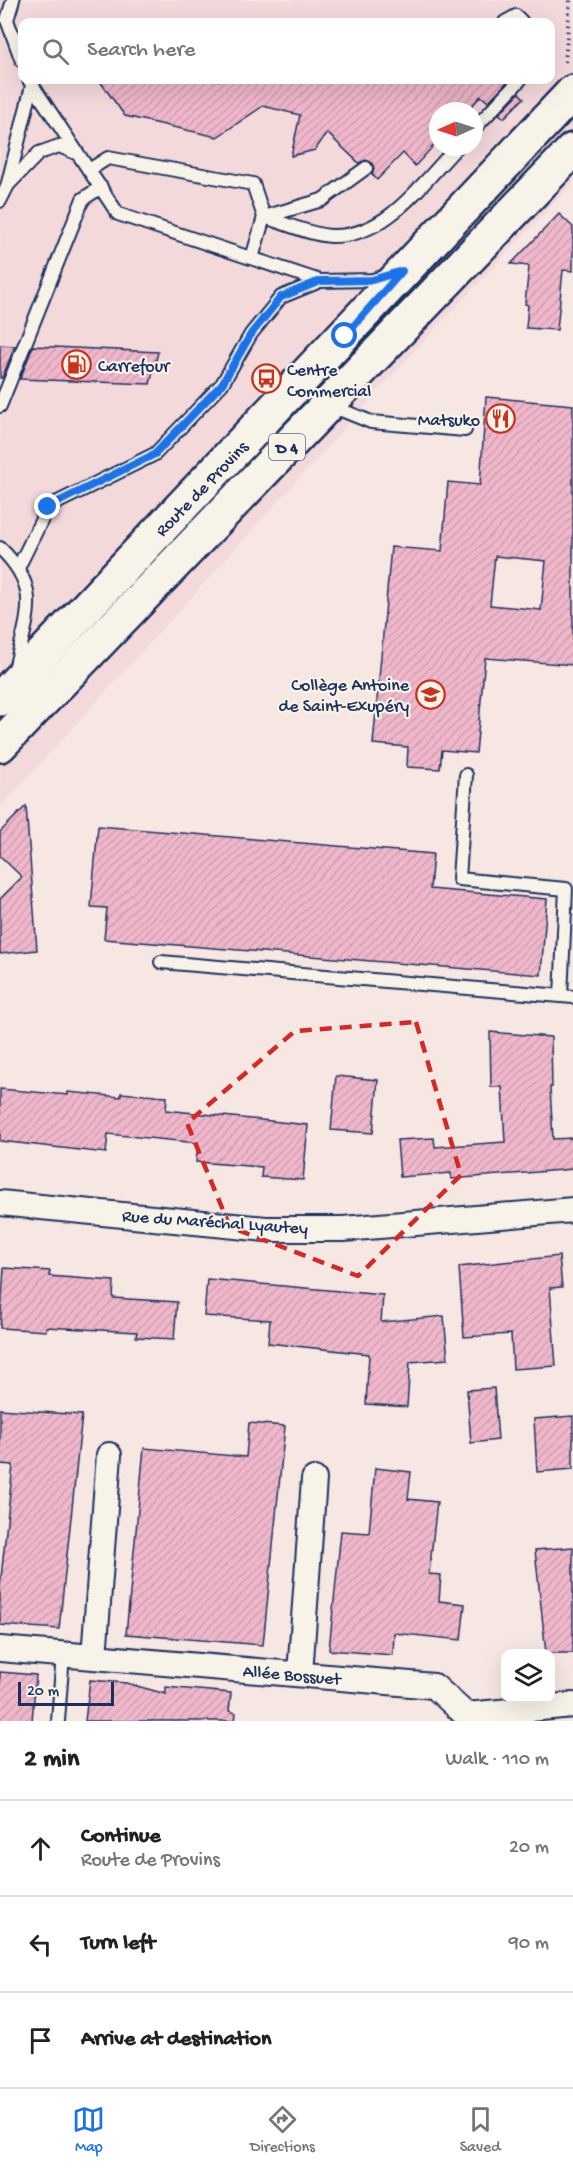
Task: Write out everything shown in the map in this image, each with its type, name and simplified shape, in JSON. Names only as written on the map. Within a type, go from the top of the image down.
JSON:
[{"type":"main road","name":"Route de Provins","points":[[6,692],[345,336],[402,271],[567,98]]},
{"type":"main road","name":"Route de Provins","points":[[0,745],[573,150]]},
{"type":"street","name":"Rue du Maréchal Lyautey","points":[[0,1203],[266,1228],[343,1229],[573,1210]]},
{"type":"street","points":[[94,1657],[109,1455]]},
{"type":"street","points":[[300,1674],[314,1479]]},
{"type":"street","name":"Allée Bossuet","points":[[0,1649],[434,1686],[466,1718],[573,1705]]},
{"type":"lane","points":[[8,20],[13,0]]},
{"type":"lane","points":[[0,8],[8,20],[18,49]]},
{"type":"lane","points":[[0,201],[7,187],[30,84]]},
{"type":"lane","points":[[31,84],[118,213],[320,281],[372,280],[402,271]]},
{"type":"lane","points":[[483,119],[515,84]]},
{"type":"lane","points":[[7,187],[39,153],[59,146],[79,155]]},
{"type":"lane","points":[[264,217],[330,236],[359,233],[388,219],[448,156]]},
{"type":"lane","points":[[89,170],[108,158],[253,184],[264,217],[252,258]]},
{"type":"lane","points":[[264,217],[322,200],[366,168]]},
{"type":"lane","points":[[0,406],[83,199],[101,187]]},
{"type":"lane","points":[[19,566],[48,507],[155,454],[222,384],[251,334],[281,297],[320,281]]},
{"type":"lane","points":[[328,405],[371,422],[465,430]]},
{"type":"lane","points":[[0,548],[19,566],[30,597],[6,692]]},
{"type":"lane","points":[[161,962],[567,997],[566,890],[459,879],[466,775]]},
{"type":"lane","points":[[58,1721],[63,1654]]},
{"type":"path","points":[[567,98],[570,0]]},
{"type":"highlighted area","points":[[416,1022],[461,1175],[358,1276],[230,1227],[187,1123],[295,1031]]},
{"type":"shaded area","points":[[0,0],[573,0],[573,183],[421,344],[0,808]]},
{"type":"building","points":[[102,84],[505,84],[488,102],[481,96],[475,102],[429,102],[429,151],[415,166],[403,153],[377,180],[372,174],[374,168],[372,163],[366,160],[359,163],[327,133],[315,150],[291,156],[300,115],[263,106],[217,137],[125,116]]},
{"type":"building","points":[[519,93],[524,98],[504,118],[499,114]]},
{"type":"building","points":[[559,214],[573,227],[573,271],[563,270],[557,330],[526,328],[528,305],[525,304],[529,266],[511,264]]},
{"type":"building","points":[[0,345],[15,346],[2,378],[0,378]]},
{"type":"building","name":"Carrefour","points":[[33,346],[158,352],[150,384],[20,379]]},
{"type":"building","points":[[486,397],[573,405],[573,665],[485,658],[476,753],[442,750],[440,769],[407,767],[408,747],[373,744],[391,547],[442,551],[448,482],[480,485]],"holes":[[[495,556],[546,561],[541,610],[490,605]]]},
{"type":"building","points":[[26,806],[37,950],[0,954],[0,899],[22,877],[0,856],[0,832]]},
{"type":"building","points":[[98,826],[433,854],[430,889],[547,899],[541,975],[104,939],[107,908],[91,907]]},
{"type":"building","points":[[490,1032],[551,1037],[552,1087],[550,1087],[553,1139],[573,1138],[573,1169],[451,1179],[451,1173],[400,1177],[397,1140],[434,1138],[435,1147],[505,1142],[502,1087],[491,1087]]},
{"type":"building","points":[[336,1076],[378,1080],[373,1133],[331,1130]]},
{"type":"building","points":[[0,1089],[68,1095],[68,1092],[121,1097],[121,1093],[167,1097],[166,1110],[308,1125],[303,1180],[261,1177],[262,1167],[196,1162],[198,1143],[108,1134],[106,1153],[0,1141]]},
{"type":"building","points":[[559,1256],[562,1287],[550,1288],[556,1366],[513,1369],[511,1334],[464,1337],[459,1267]]},
{"type":"building","points":[[4,1268],[50,1271],[49,1276],[114,1281],[113,1298],[177,1302],[174,1339],[136,1337],[137,1332],[46,1327],[46,1331],[0,1328]]},
{"type":"building","points":[[207,1279],[383,1295],[381,1322],[444,1316],[448,1359],[410,1362],[407,1407],[366,1404],[369,1354],[268,1343],[270,1320],[204,1316]]},
{"type":"building","points":[[494,1388],[498,1440],[471,1443],[467,1390]]},
{"type":"building","points":[[0,1409],[82,1415],[59,1629],[0,1625],[0,1587],[13,1465],[0,1464]]},
{"type":"building","points":[[573,1416],[573,1469],[537,1472],[534,1419]]},
{"type":"building","points":[[249,1423],[285,1426],[263,1645],[126,1634],[144,1448],[246,1457]]},
{"type":"building","points":[[375,1468],[411,1472],[408,1499],[437,1502],[429,1574],[441,1575],[439,1601],[465,1604],[461,1640],[394,1633],[393,1655],[329,1650],[341,1531],[369,1533]]},
{"type":"building","points":[[573,1547],[573,1653],[555,1653],[555,1649],[546,1649],[535,1550]]},
{"type":"building","points":[[0,1672],[36,1675],[32,1721],[0,1721]]},
{"type":"building","points":[[90,1680],[126,1683],[166,1694],[166,1687],[231,1693],[229,1711],[236,1713],[235,1721],[85,1721]]},
{"type":"place","name":"Carrefour","points":[[77,365]]},
{"type":"place","name":"Centre Commercial","points":[[266,379]]},
{"type":"place","name":"Matsuko","points":[[501,419]]},
{"type":"place","name":"Collège Antoine de Saint-Exupéry","points":[[430,694]]},
{"type":"route","points":[[48,507],[155,454],[222,384],[251,334],[281,297],[320,281],[372,280],[402,271],[345,336]]}]
